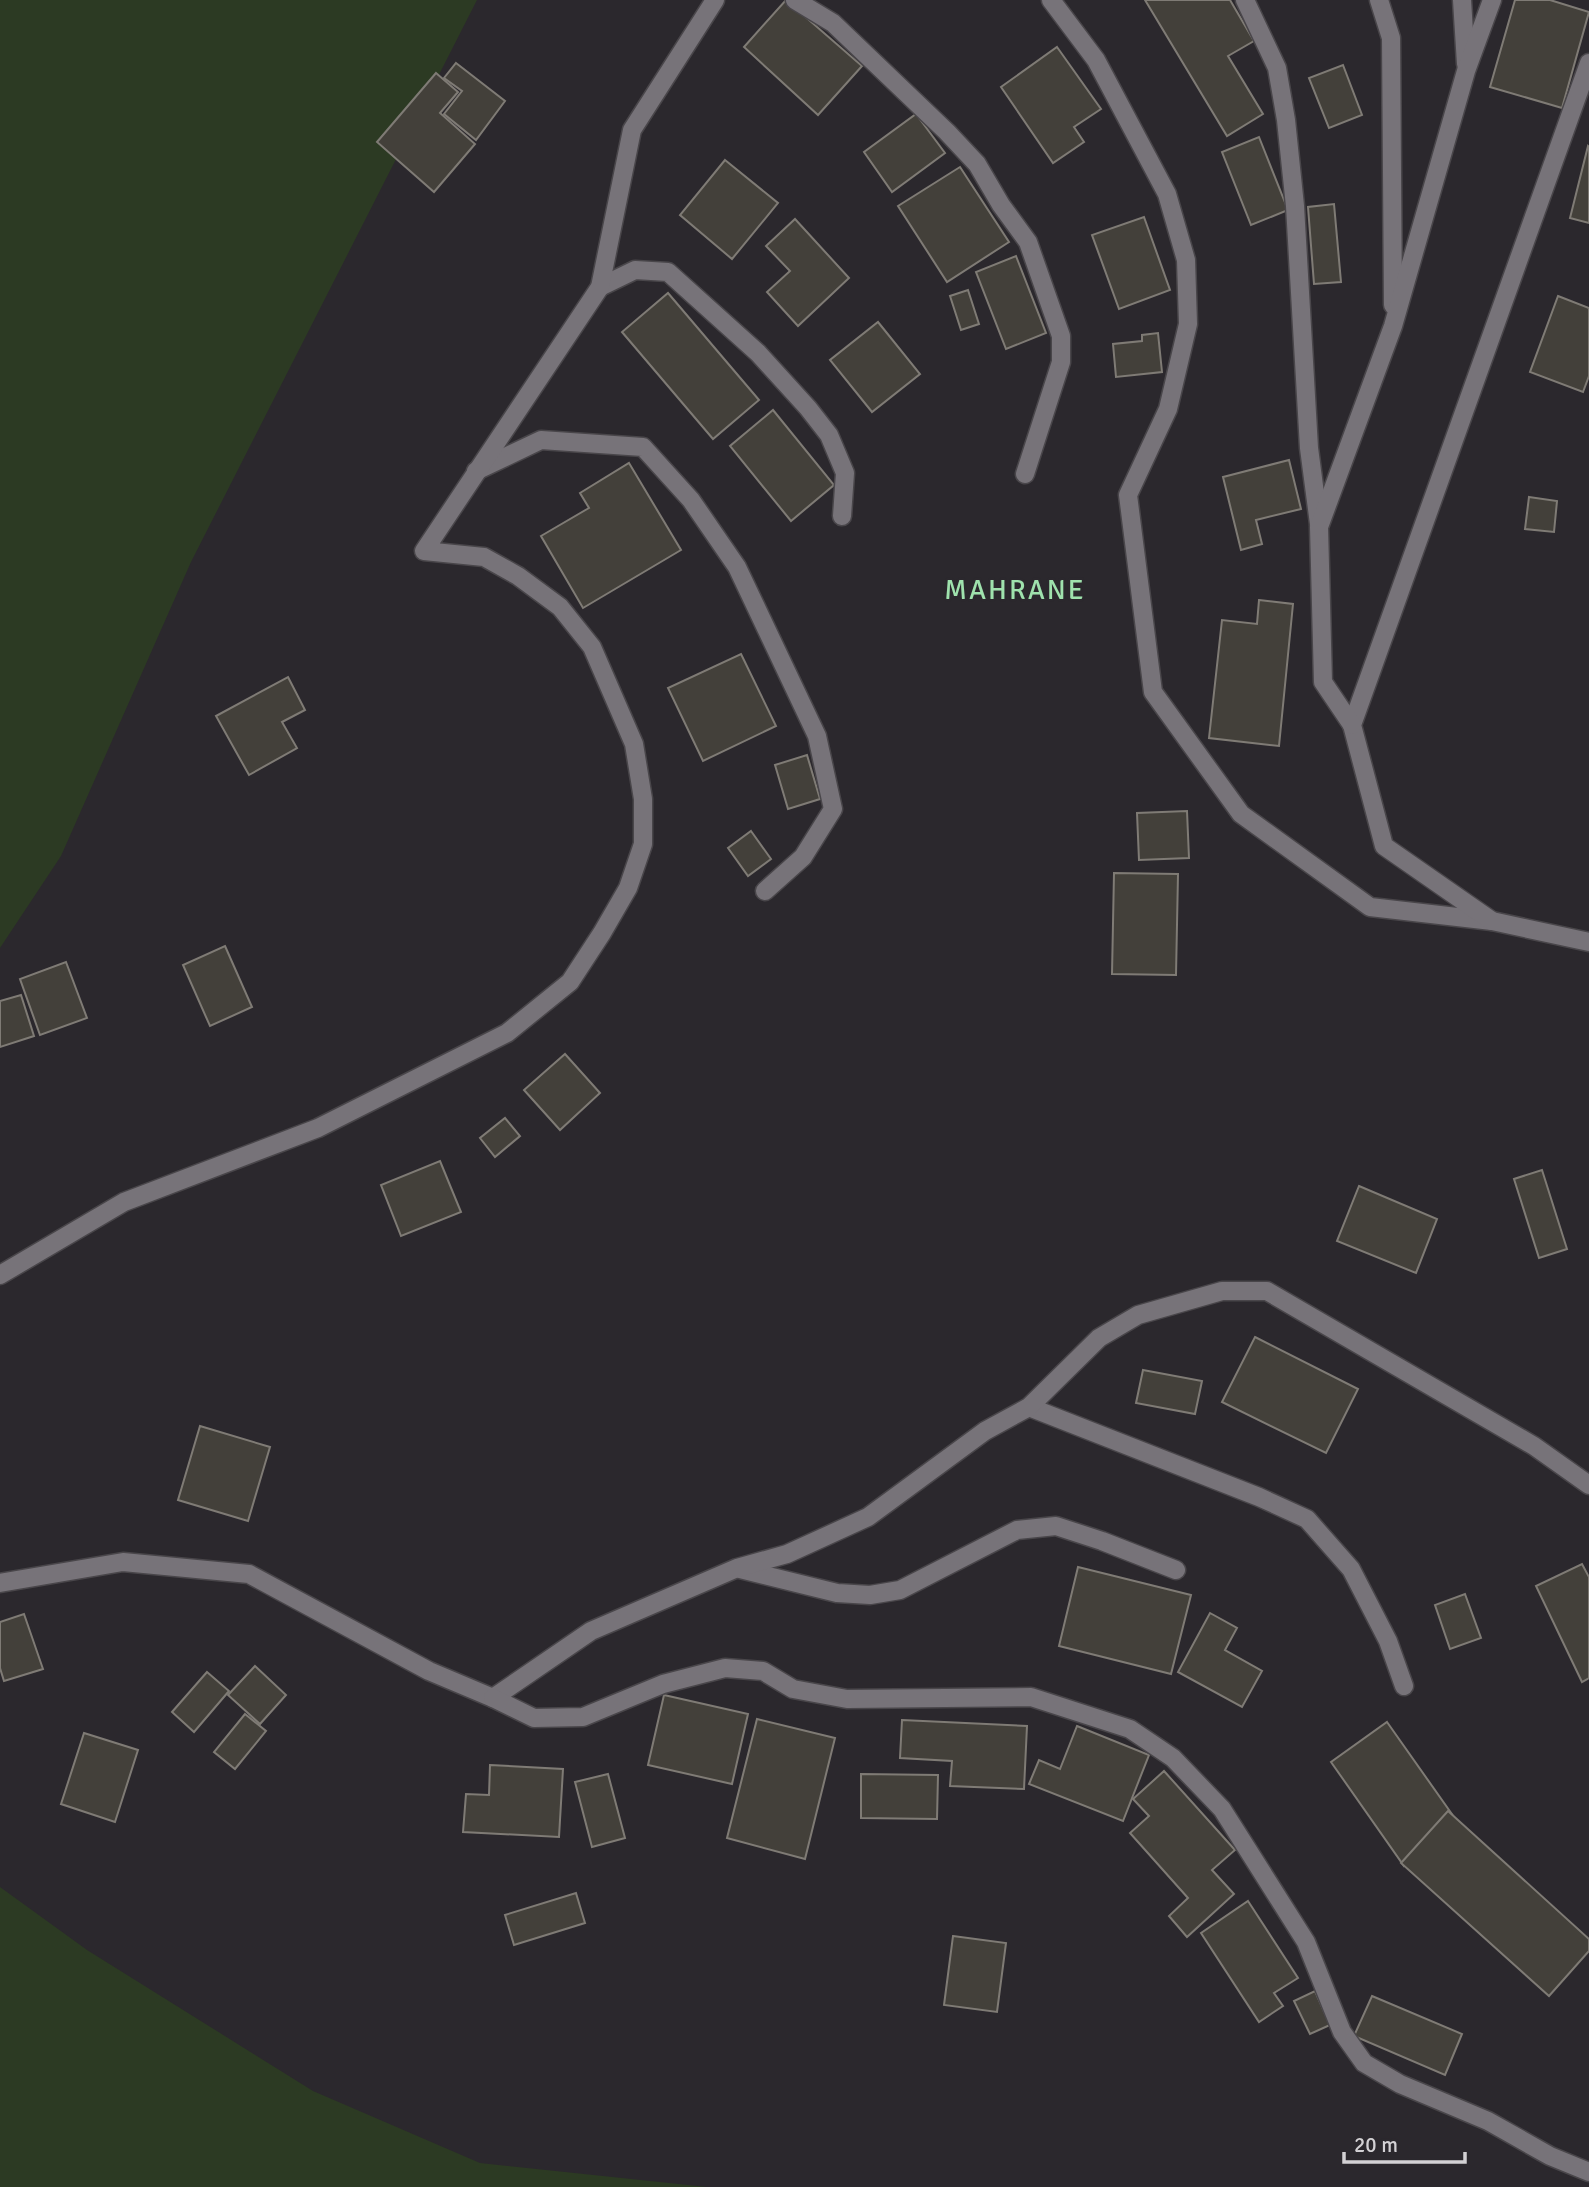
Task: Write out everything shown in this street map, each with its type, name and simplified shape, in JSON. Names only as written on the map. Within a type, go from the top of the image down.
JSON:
[{"type":"street","points":[[0,1275],[124,1202],[318,1128],[507,1033],[570,982],[628,888],[643,844],[643,799],[634,744],[592,647],[560,607],[519,576],[484,557],[424,551],[600,287],[632,130],[715,0]]},
{"type":"street","points":[[795,0],[833,23],[947,132],[977,164],[1001,205],[1028,242],[1061,336],[1061,362],[1025,474]]},
{"type":"street","points":[[1051,0],[1097,60],[1167,194],[1186,260],[1188,324],[1168,409],[1128,495],[1153,692],[1241,814],[1370,907],[1492,921],[1589,942]]},
{"type":"street","points":[[1245,0],[1278,68],[1286,120],[1295,206],[1309,448],[1319,527],[1323,682],[1352,725],[1384,846],[1492,921]]},
{"type":"street","points":[[1379,0],[1391,38],[1393,326]]},
{"type":"street","points":[[1462,0],[1466,71]]},
{"type":"street","points":[[1319,527],[1393,326],[1466,71],[1492,0]]},
{"type":"street","points":[[1352,725],[1589,62]]},
{"type":"street","points":[[600,287],[635,270],[668,272],[758,353],[829,435],[845,473],[842,516]]},
{"type":"street","points":[[476,471],[541,440],[643,447],[691,500],[737,566],[817,736],[833,809],[803,857],[765,891]]},
{"type":"street","points":[[493,1698],[592,1631],[737,1568],[787,1554],[868,1517],[985,1431],[1029,1407],[1098,1338],[1138,1315],[1222,1291],[1267,1290],[1534,1446],[1589,1485]]},
{"type":"street","points":[[1029,1407],[1259,1497],[1307,1519],[1351,1569],[1388,1642],[1404,1686]]},
{"type":"street","points":[[737,1568],[836,1592],[870,1595],[900,1590],[1017,1530],[1056,1526],[1176,1570]]},
{"type":"street","points":[[0,1583],[123,1562],[249,1574],[429,1671],[534,1718],[583,1717],[663,1684],[725,1668],[763,1671],[793,1689],[847,1699],[1031,1696],[1130,1729],[1173,1758],[1222,1809],[1306,1942],[1342,2032],[1364,2063],[1400,2084],[1488,2121],[1550,2156],[1589,2172]]},
{"type":"green space","points":[[0,0],[477,0],[191,562],[61,856],[0,948]]},
{"type":"green space","points":[[0,1887],[87,1950],[313,2091],[480,2163],[707,2187],[0,2187]]},
{"type":"building","points":[[786,0],[862,66],[818,115],[744,47]]},
{"type":"building","points":[[1145,0],[1230,0],[1254,41],[1228,56],[1263,114],[1227,136]]},
{"type":"building","points":[[1515,0],[1550,0],[1589,12],[1562,108],[1490,87]]},
{"type":"building","points":[[1057,47],[1101,109],[1074,127],[1084,142],[1053,163],[1001,87]]},
{"type":"building","points":[[456,63],[505,101],[476,140],[444,114],[462,91],[444,78]]},
{"type":"building","points":[[1343,65],[1362,115],[1329,128],[1309,78]]},
{"type":"building","points":[[436,73],[458,92],[440,113],[475,144],[434,192],[377,142]]},
{"type":"building","points":[[916,114],[945,153],[892,192],[864,152]]},
{"type":"building","points":[[1259,137],[1288,210],[1251,225],[1222,152]]},
{"type":"building","points":[[1589,147],[1589,223],[1570,218]]},
{"type":"building","points":[[725,160],[778,203],[732,259],[680,215]]},
{"type":"building","points":[[960,167],[1009,242],[947,282],[898,206]]},
{"type":"building","points":[[1334,204],[1341,282],[1314,284],[1308,207]]},
{"type":"building","points":[[1144,217],[1170,290],[1119,309],[1092,235]]},
{"type":"building","points":[[795,219],[849,278],[798,326],[767,292],[790,271],[766,246]]},
{"type":"building","points":[[1016,256],[1046,333],[1006,349],[976,272]]},
{"type":"building","points":[[968,290],[979,324],[961,330],[950,296]]},
{"type":"building","points":[[668,293],[759,400],[713,439],[622,332]]},
{"type":"building","points":[[1558,296],[1589,308],[1589,376],[1583,392],[1530,372]]},
{"type":"building","points":[[878,322],[920,374],[872,412],[830,360]]},
{"type":"building","points":[[1158,333],[1162,372],[1116,377],[1113,344],[1142,341],[1142,335]]},
{"type":"building","points":[[773,410],[834,485],[791,521],[730,446]]},
{"type":"building","points":[[1289,460],[1301,509],[1256,520],[1262,544],[1241,550],[1223,477]]},
{"type":"building","points":[[629,463],[681,550],[583,608],[541,536],[589,508],[580,493]]},
{"type":"building","points":[[1529,497],[1557,501],[1554,532],[1525,529]]},
{"type":"building","points":[[1259,600],[1293,604],[1279,746],[1209,738],[1222,620],[1257,624]]},
{"type":"building","points":[[741,654],[776,726],[703,761],[668,688]]},
{"type":"building","points":[[288,677],[305,710],[282,722],[297,748],[249,775],[216,716]]},
{"type":"building","points":[[807,755],[820,799],[788,809],[775,765]]},
{"type":"building","points":[[1187,811],[1189,858],[1139,860],[1137,813]]},
{"type":"building","points":[[751,831],[771,859],[748,876],[728,848]]},
{"type":"building","points":[[1114,873],[1178,874],[1176,975],[1112,974]]},
{"type":"building","points":[[225,946],[252,1007],[210,1026],[183,965]]},
{"type":"building","points":[[66,962],[87,1018],[40,1035],[20,979]]},
{"type":"building","points":[[21,995],[34,1036],[0,1047],[0,1001]]},
{"type":"building","points":[[565,1054],[600,1093],[560,1130],[524,1090]]},
{"type":"building","points":[[505,1118],[520,1136],[495,1157],[480,1138]]},
{"type":"building","points":[[440,1161],[461,1212],[401,1236],[381,1185]]},
{"type":"building","points":[[1542,1170],[1567,1249],[1539,1258],[1514,1179]]},
{"type":"building","points":[[1359,1186],[1437,1219],[1416,1273],[1337,1241]]},
{"type":"building","points":[[1255,1337],[1358,1389],[1326,1453],[1222,1402]]},
{"type":"building","points":[[1143,1370],[1202,1381],[1195,1414],[1136,1403]]},
{"type":"building","points":[[200,1426],[270,1447],[248,1521],[178,1500]]},
{"type":"building","points":[[1582,1564],[1589,1577],[1589,1678],[1582,1682],[1536,1586]]},
{"type":"building","points":[[1078,1567],[1191,1595],[1171,1674],[1059,1646]]},
{"type":"building","points":[[1465,1594],[1481,1638],[1450,1649],[1435,1605]]},
{"type":"building","points":[[1210,1613],[1237,1628],[1225,1650],[1262,1671],[1242,1707],[1178,1672]]},
{"type":"building","points":[[24,1614],[43,1669],[4,1681],[0,1668],[0,1622]]},
{"type":"building","points":[[255,1666],[286,1695],[260,1724],[228,1695]]},
{"type":"building","points":[[207,1672],[229,1691],[194,1732],[172,1712]]},
{"type":"building","points":[[664,1695],[748,1714],[732,1784],[648,1765]]},
{"type":"building","points":[[245,1714],[266,1731],[235,1769],[214,1752]]},
{"type":"building","points":[[757,1719],[835,1738],[805,1859],[727,1838]]},
{"type":"building","points":[[902,1720],[1027,1726],[1024,1789],[950,1786],[952,1761],[900,1758]]},
{"type":"building","points":[[1387,1722],[1461,1827],[1404,1866],[1331,1762]]},
{"type":"building","points":[[1077,1726],[1149,1755],[1123,1821],[1029,1784],[1039,1760],[1060,1769]]},
{"type":"building","points":[[84,1733],[138,1750],[115,1822],[61,1804]]},
{"type":"building","points":[[490,1765],[563,1769],[559,1837],[463,1832],[466,1794],[489,1795]]},
{"type":"building","points":[[1164,1771],[1235,1850],[1212,1870],[1234,1894],[1187,1937],[1169,1916],[1188,1898],[1130,1833],[1149,1816],[1133,1799]]},
{"type":"building","points":[[608,1774],[625,1838],[592,1847],[575,1782]]},
{"type":"building","points":[[861,1774],[938,1775],[937,1819],[861,1818]]},
{"type":"building","points":[[1448,1811],[1589,1939],[1589,1951],[1549,1996],[1401,1863]]},
{"type":"building","points":[[576,1893],[585,1923],[514,1945],[505,1915]]},
{"type":"building","points":[[1248,1901],[1298,1978],[1274,1993],[1283,2006],[1259,2022],[1201,1933]]},
{"type":"building","points":[[953,1936],[1006,1943],[997,2012],[944,2005]]},
{"type":"building","points":[[1315,1991],[1330,2025],[1310,2034],[1294,2001]]},
{"type":"building","points":[[1372,1996],[1462,2034],[1445,2075],[1354,2036]]},
{"type":"district","name":"MAHRANE","points":[[1015,590]]}]
